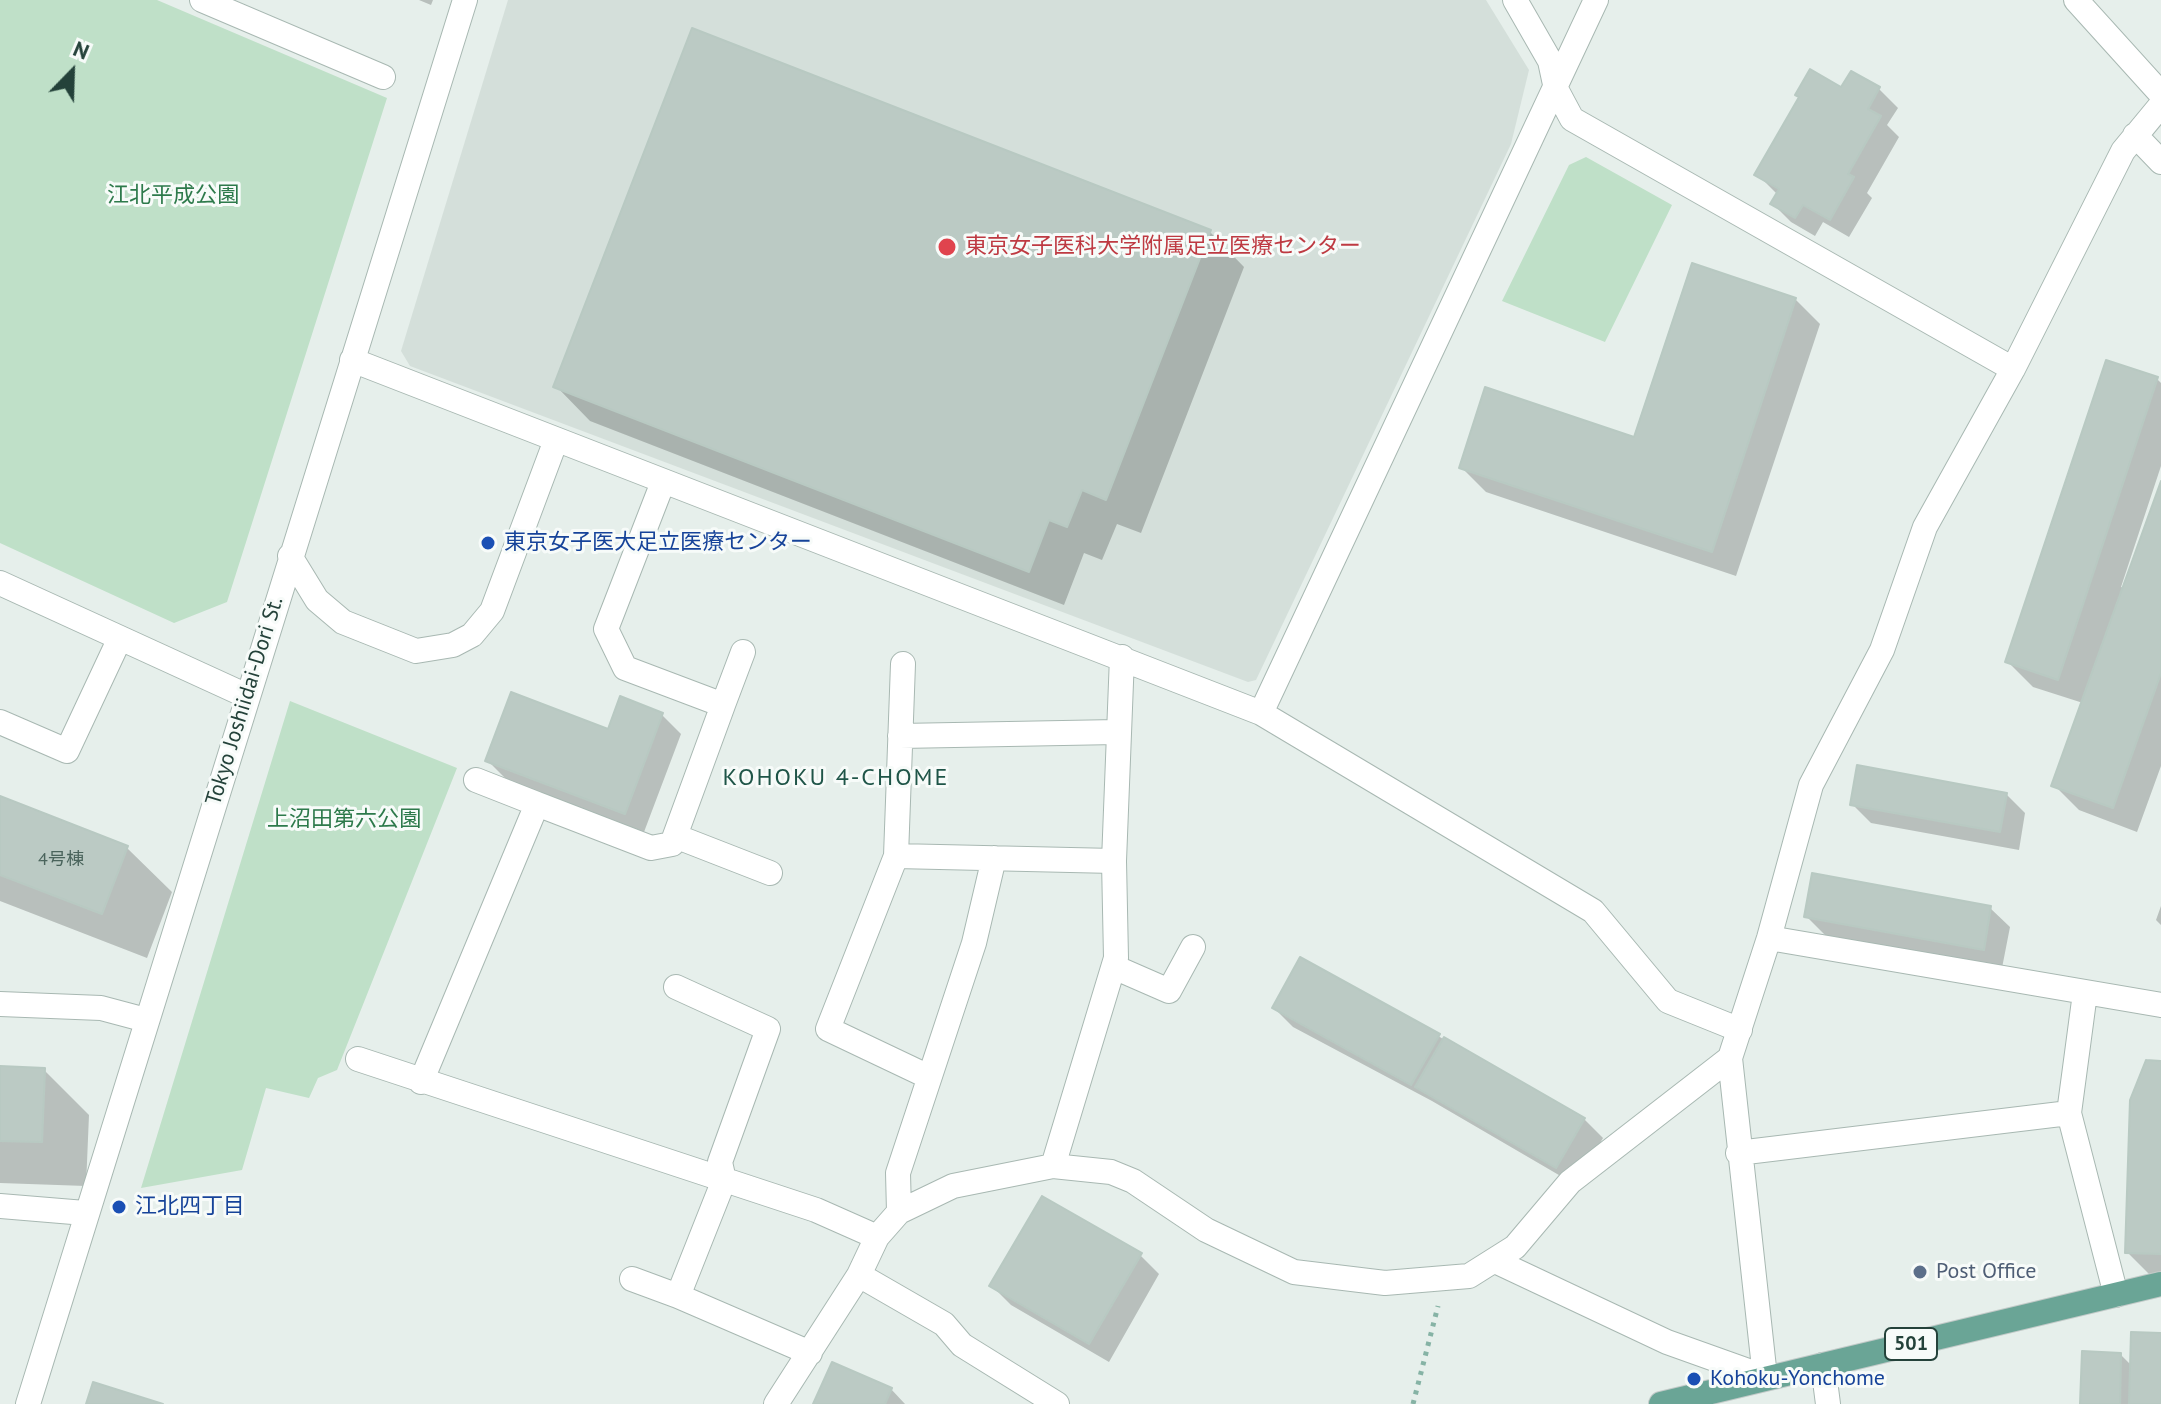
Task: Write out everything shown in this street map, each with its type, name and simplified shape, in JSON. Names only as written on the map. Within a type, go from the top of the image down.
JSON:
[{"type":"main road","name":"501","points":[[1661,1404],[2161,1284]]},
{"type":"street","points":[[202,0],[383,77]]},
{"type":"street","name":"Tokyo Joshiidai-Dori St.","points":[[28,1404],[465,0]]},
{"type":"street","points":[[1515,0],[1550,61],[1556,89],[1572,119],[2013,369]]},
{"type":"street","points":[[1261,713],[1596,0]]},
{"type":"street","points":[[2076,0],[2161,94]]},
{"type":"street","points":[[1495,1261],[1667,1342],[1765,1377],[1738,1153],[1730,1058],[1769,938],[1811,785],[1882,650],[1925,527],[2013,369],[2123,151],[2161,105]]},
{"type":"street","points":[[2135,135],[2161,162]]},
{"type":"street","points":[[352,360],[1261,713],[1593,911],[1668,1001],[1740,1030]]},
{"type":"street","points":[[290,556],[317,600],[343,622],[416,651],[453,645],[472,635],[492,611],[556,440]]},
{"type":"street","points":[[663,482],[606,629],[625,668],[723,705]]},
{"type":"street","points":[[0,583],[247,696]]},
{"type":"street","points":[[0,722],[67,751],[120,638]]},
{"type":"street","points":[[476,780],[651,848],[672,844],[743,652]]},
{"type":"street","points":[[1053,1166],[1114,967],[1117,732],[1122,657]]},
{"type":"street","points":[[903,664],[896,856],[828,1029],[929,1077]]},
{"type":"street","points":[[900,736],[1117,732]]},
{"type":"street","points":[[421,1082],[537,804]]},
{"type":"street","points":[[675,836],[770,873]]},
{"type":"street","points":[[896,856],[1114,861]]},
{"type":"street","points":[[899,1212],[898,1173],[974,943],[994,858]]},
{"type":"street","points":[[1769,938],[2161,1005]]},
{"type":"street","points":[[1114,967],[1169,991],[1193,947]]},
{"type":"street","points":[[676,987],[768,1029],[720,1162],[724,1180],[678,1296]]},
{"type":"street","points":[[2085,993],[2069,1113],[2116,1295]]},
{"type":"street","points":[[0,1004],[101,1008],[146,1020]]},
{"type":"street","points":[[776,1404],[859,1275],[877,1237],[899,1212],[953,1186],[1053,1166],[1111,1172],[1133,1181],[1206,1230],[1294,1272],[1385,1283],[1469,1276],[1515,1247],[1570,1182],[1730,1058]]},
{"type":"street","points":[[358,1059],[816,1210],[877,1237]]},
{"type":"street","points":[[1738,1153],[2069,1113]]},
{"type":"street","points":[[0,1206],[85,1213]]},
{"type":"street","points":[[859,1275],[944,1324],[962,1345],[1057,1404]]},
{"type":"street","points":[[632,1279],[810,1353]]},
{"type":"street","points":[[1823,1365],[1828,1404]]},
{"type":"path","points":[[1413,1404],[1445,1278]]},
{"type":"shaded area","name":"東京女子医科大学附属足立医療センター","points":[[508,0],[1486,0],[1529,70],[1511,144],[1256,680],[1248,682],[410,366],[401,351]]},
{"type":"green space","name":"江北平成公園","points":[[0,0],[157,0],[387,98],[227,602],[174,623],[0,543]]},
{"type":"green space","points":[[1586,157],[1672,205],[1605,342],[1502,301],[1569,165]]},
{"type":"green space","name":"上沼田第六公園","points":[[290,701],[457,768],[337,1070],[318,1078],[309,1098],[266,1088],[242,1170],[141,1188]]},
{"type":"building","points":[[692,28],[1211,230],[1106,500],[1082,490],[1067,527],[1049,520],[1029,572],[553,387]]},
{"type":"building","points":[[1810,69],[1841,87],[1851,71],[1880,87],[1868,109],[1881,116],[1848,174],[1854,177],[1830,220],[1803,205],[1795,218],[1770,204],[1779,189],[1754,175],[1799,97],[1795,95]]},
{"type":"building","points":[[1692,263],[1796,298],[1712,552],[1459,468],[1485,387],[1634,437]]},
{"type":"building","points":[[2106,360],[2158,377],[2058,680],[2005,662]]},
{"type":"building","points":[[2161,481],[2161,673],[2113,808],[2051,786]]},
{"type":"building","points":[[511,692],[608,729],[620,696],[663,713],[625,814],[485,761]]},
{"type":"building","points":[[1857,765],[2007,793],[2000,832],[1850,805]]},
{"type":"building","points":[[0,796],[128,846],[102,914],[0,875]]},
{"type":"building","points":[[1812,873],[1991,906],[1984,950],[1804,917]]},
{"type":"building","points":[[1300,957],[1440,1034],[1411,1085],[1272,1008]]},
{"type":"building","points":[[1444,1037],[1585,1118],[1556,1168],[1415,1087]]},
{"type":"building","points":[[2146,1060],[2161,1061],[2161,1254],[2125,1253],[2130,1100]]},
{"type":"building","points":[[0,1066],[45,1068],[42,1142],[0,1141]]},
{"type":"building","points":[[1042,1196],[1142,1253],[1089,1344],[989,1286]]},
{"type":"building","points":[[2131,1332],[2161,1333],[2161,1404],[2129,1404]]},
{"type":"building","points":[[2082,1351],[2121,1353],[2120,1404],[2080,1404]]},
{"type":"building","points":[[832,1362],[892,1388],[885,1404],[813,1404]]},
{"type":"building","points":[[93,1382],[163,1404],[86,1404]]},
{"type":"place","name":"東京女子医科大学附属足立医療センター","points":[[947,247]]},
{"type":"place","name":"東京女子医大足立医療センター","points":[[488,543]]},
{"type":"place","name":"江北四丁目","points":[[119,1207]]},
{"type":"place","name":"Post Office","points":[[1920,1272]]},
{"type":"place","name":"Kohoku-Yonchome","points":[[1694,1379]]},
{"type":"district","name":"KOHOKU 4-CHOME","points":[[836,778]]}]
